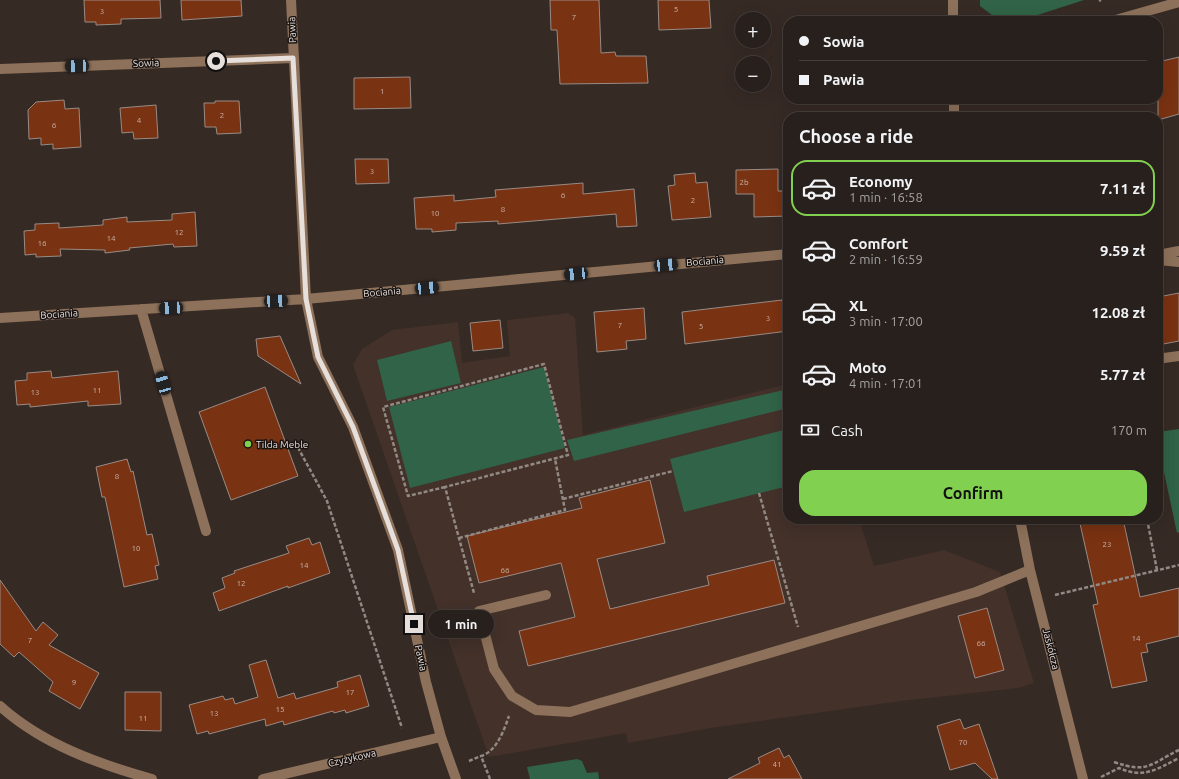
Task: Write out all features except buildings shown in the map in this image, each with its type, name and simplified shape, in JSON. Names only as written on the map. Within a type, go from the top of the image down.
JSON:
[{"type":"street","name":"Pawia","points":[[291,0],[306,299],[318,357],[353,427],[398,550],[426,682],[441,737],[456,779]]},
{"type":"street","points":[[953,0],[953,16]]},
{"type":"street","points":[[1130,16],[1179,2]]},
{"type":"street","name":"Sowia","points":[[0,69],[293,58]]},
{"type":"street","points":[[1163,254],[1179,251]]},
{"type":"street","name":"Bociania","points":[[0,318],[306,299],[783,254]]},
{"type":"street","points":[[1163,260],[1179,262]]},
{"type":"street","points":[[141,309],[206,532]]},
{"type":"street","points":[[1163,358],[1179,356]]},
{"type":"street","name":"Jaskółcza","points":[[1021,524],[1030,570],[1083,779]]},
{"type":"street","points":[[546,595],[479,611],[494,669],[512,696],[536,710],[570,712],[976,592],[1030,570]]},
{"type":"street","points":[[0,706],[15,719],[54,744],[100,762],[152,779]]},
{"type":"street","name":"Czyżykowa","points":[[263,779],[441,737]]},
{"type":"path","points":[[544,364],[568,455],[445,487],[408,496],[383,406],[544,364]]},
{"type":"path","points":[[295,442],[327,501],[408,745]]},
{"type":"path","points":[[459,538],[565,510],[555,458]]},
{"type":"path","points":[[563,499],[673,471]]},
{"type":"path","points":[[445,487],[479,611]]},
{"type":"path","points":[[759,493],[800,632]]},
{"type":"path","points":[[1148,524],[1157,570]]},
{"type":"path","points":[[1053,596],[1179,565]]},
{"type":"path","points":[[490,779],[482,756],[489,754],[498,741],[509,715]]},
{"type":"path","points":[[1114,762],[1129,767],[1144,768],[1179,750]]},
{"type":"path","points":[[1096,779],[1119,768],[1139,775],[1151,772],[1179,758]]},
{"type":"path","points":[[1148,766],[1151,772]]},
{"type":"shaded area","points":[[568,313],[575,318],[583,435],[783,385],[783,524],[861,524],[874,566],[944,550],[1000,572],[1034,683],[1018,688],[901,701],[711,728],[628,743],[626,733],[489,757],[353,365],[362,349],[392,330],[458,322],[462,363],[510,356],[507,320]]},
{"type":"green space","points":[[980,0],[1084,0],[1034,16],[993,16],[980,6]]},
{"type":"green space","points":[[451,341],[461,383],[387,401],[377,360]]},
{"type":"green space","points":[[544,367],[565,448],[410,488],[389,407]]},
{"type":"green space","points":[[783,390],[783,409],[574,461],[567,440]]},
{"type":"green space","points":[[1179,429],[1179,532],[1177,533],[1163,467],[1163,431]]},
{"type":"green space","points":[[783,430],[783,487],[684,512],[670,459]]},
{"type":"green space","points":[[577,759],[582,761],[587,773],[598,772],[599,779],[530,779],[527,767]]},
{"type":"place","name":"Tilda Meble","points":[[248,444]]},
{"type":"route","points":[[216,61],[293,58],[306,299],[318,357],[353,427],[398,550],[414,624]]}]
